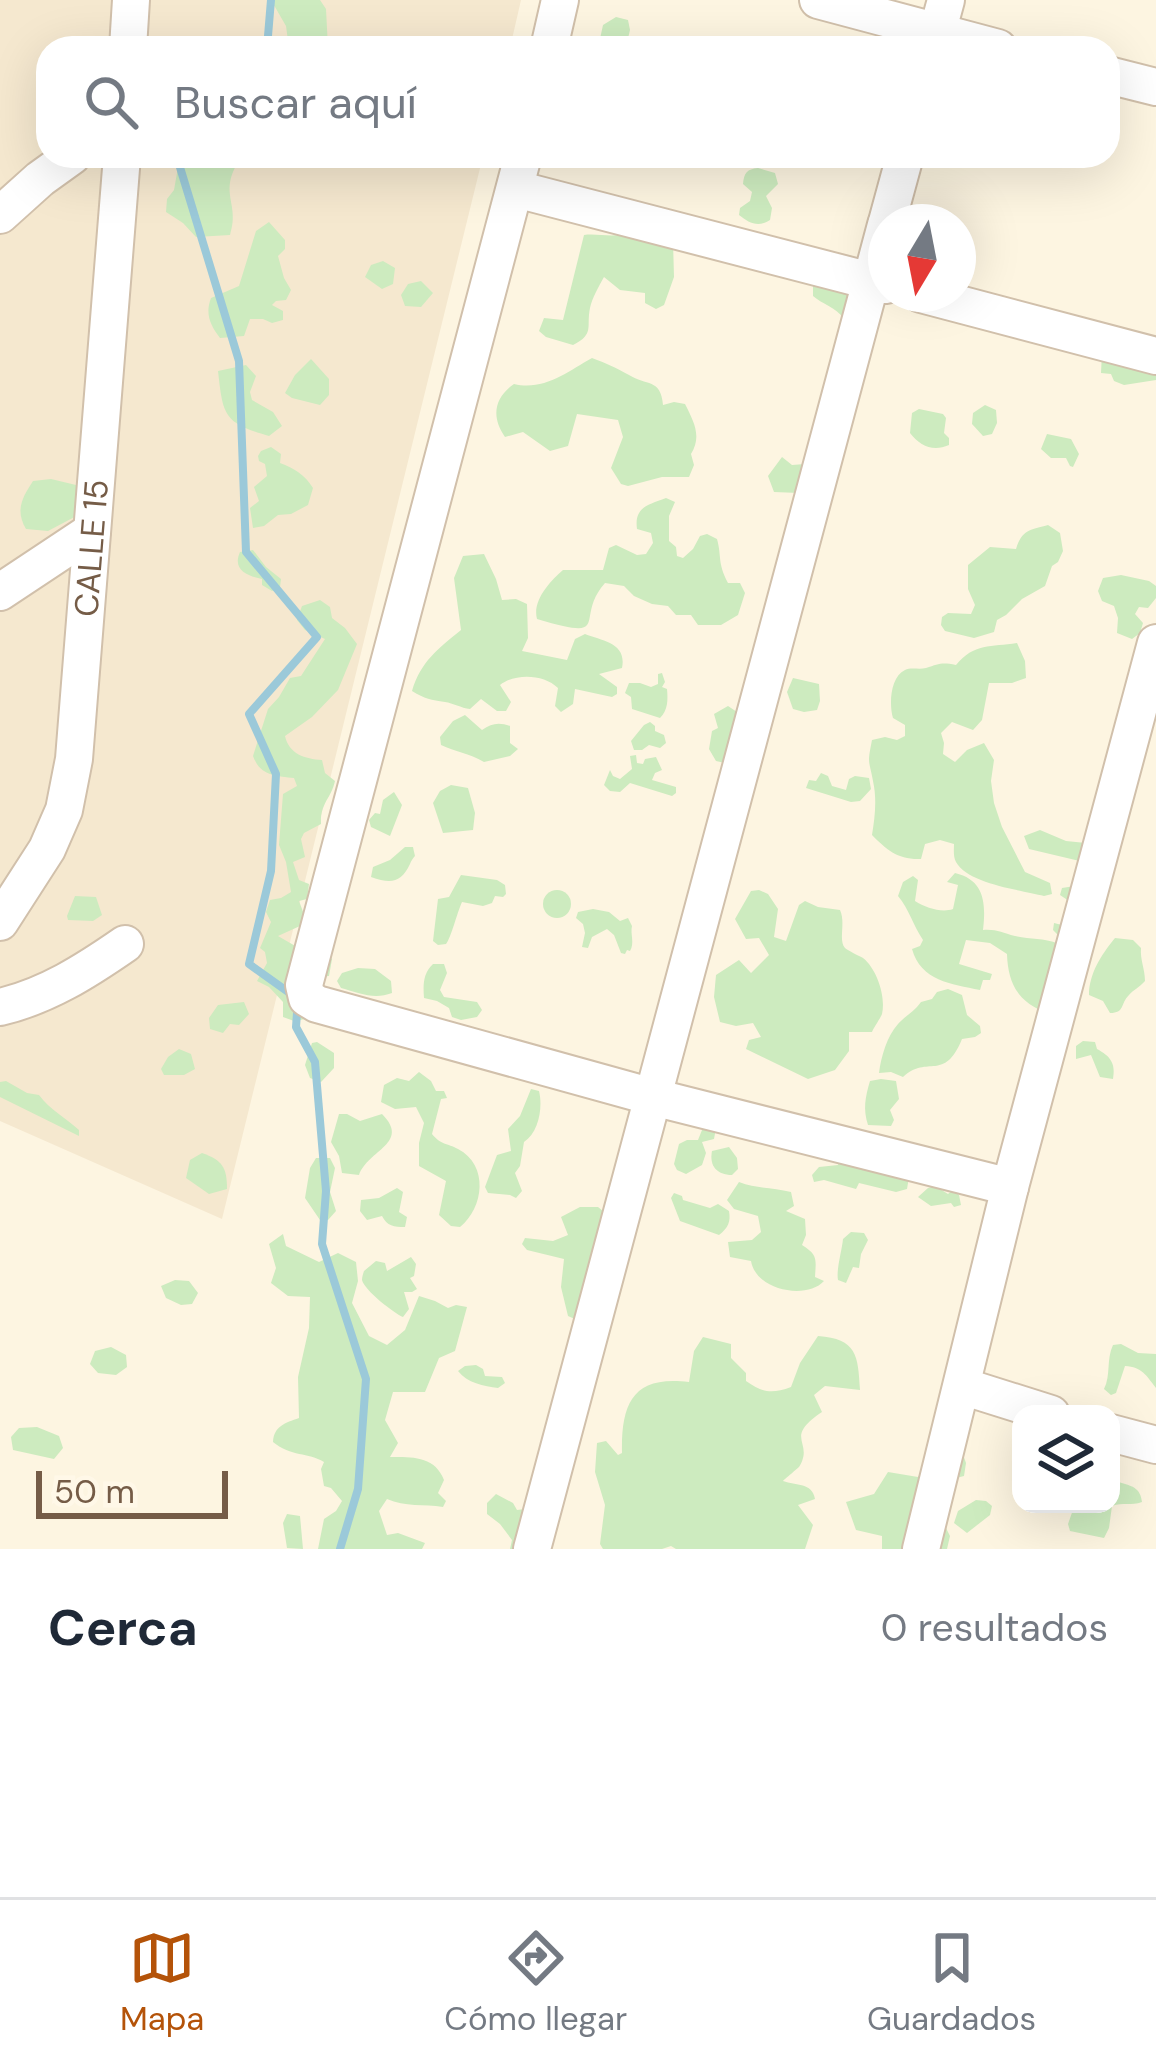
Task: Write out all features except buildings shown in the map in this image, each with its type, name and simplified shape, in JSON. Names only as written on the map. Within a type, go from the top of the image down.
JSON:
[{"type":"street","points":[[129,36],[131,0]]},
{"type":"street","points":[[552,36],[560,0]]},
{"type":"street","points":[[818,0],[939,27]]},
{"type":"street","points":[[1120,78],[1156,87]]},
{"type":"street","points":[[0,215],[55,168]]},
{"type":"street","name":"CALLE 15","points":[[0,922],[47,849],[64,810],[74,759],[121,168]]},
{"type":"street","points":[[891,204],[901,168]]},
{"type":"street","points":[[868,280],[519,172],[304,985],[307,998],[316,1004],[1010,1187]]},
{"type":"street","points":[[976,309],[1156,356]]},
{"type":"street","points":[[532,1549],[871,312]]},
{"type":"street","points":[[0,592],[92,530]]},
{"type":"street","points":[[921,1549],[1010,1187],[1156,644]]},
{"type":"street","points":[[0,1007],[79,976],[125,944]]},
{"type":"street","points":[[962,1386],[1022,1405]]},
{"type":"street","points":[[1120,1435],[1156,1445]]},
{"type":"shaded area","points":[[0,0],[521,0],[513,36],[36,36],[36,168],[480,168],[222,1219],[0,1121]]},
{"type":"green space","points":[[271,0],[320,0],[326,9],[327,36],[287,36]]},
{"type":"green space","points":[[616,17],[628,20],[629,36],[601,36],[603,25]]},
{"type":"green space","points":[[178,168],[235,168],[230,235],[196,237],[166,212]]},
{"type":"green space","points":[[758,168],[775,173],[778,184],[766,196],[772,208],[770,220],[758,224],[739,215],[752,192],[743,184],[744,177]]},
{"type":"green space","points":[[269,222],[285,240],[285,249],[278,256],[291,290],[286,300],[272,305],[283,311],[283,320],[250,319],[244,336],[220,338],[210,319],[211,298],[239,286],[256,231]]},
{"type":"green space","points":[[629,232],[673,241],[674,277],[664,305],[656,309],[645,303],[645,293],[620,290],[604,277],[591,304],[584,337],[573,345],[546,337],[539,331],[544,318],[563,320],[584,235]]},
{"type":"green space","points":[[383,261],[395,268],[393,284],[382,289],[365,277],[371,265]]},
{"type":"green space","points":[[826,280],[851,296],[829,376],[843,318],[813,296],[813,286]]},
{"type":"green space","points":[[421,281],[433,293],[421,307],[405,306],[401,295],[408,284]]},
{"type":"green space","points":[[1102,352],[1156,361],[1156,380],[1124,385],[1114,381],[1111,374],[1101,373]]},
{"type":"green space","points":[[592,358],[656,387],[663,405],[685,404],[696,435],[689,477],[621,484],[611,468],[623,437],[618,420],[577,414],[568,446],[550,451],[523,432],[505,437],[497,408],[507,389],[514,384],[545,383]]},
{"type":"green space","points":[[311,359],[329,379],[329,395],[320,405],[285,393]]},
{"type":"green space","points":[[246,365],[256,376],[252,400],[273,412],[282,426],[269,436],[242,427],[224,407],[218,371]]},
{"type":"green space","points":[[985,405],[996,410],[997,423],[992,434],[983,436],[972,424],[973,413]]},
{"type":"green space","points":[[919,409],[943,414],[949,445],[927,446],[910,433],[912,413]]},
{"type":"green space","points":[[1047,434],[1071,439],[1079,454],[1073,467],[1066,458],[1051,458],[1041,449]]},
{"type":"green space","points":[[271,447],[281,454],[280,463],[313,488],[308,505],[253,528],[250,508],[259,501],[254,487],[267,476],[258,456]]},
{"type":"green space","points":[[782,457],[792,465],[805,464],[799,493],[774,492],[768,476]]},
{"type":"green space","points":[[51,479],[76,485],[82,513],[48,531],[26,529],[20,510],[26,493],[33,481]]},
{"type":"green space","points":[[666,498],[675,502],[669,516],[669,541],[677,556],[683,558],[700,536],[717,539],[728,583],[740,583],[745,593],[738,615],[721,625],[698,625],[691,615],[676,615],[668,606],[634,596],[624,586],[605,583],[584,627],[537,619],[540,598],[563,570],[603,570],[609,548],[616,545],[646,554],[653,543],[651,533],[637,529],[638,516]]},
{"type":"green space","points":[[1048,525],[1060,533],[1063,551],[1045,586],[997,620],[994,632],[974,638],[945,631],[942,617],[971,614],[975,605],[968,589],[968,565],[990,547],[1016,549],[1027,532]]},
{"type":"green space","points":[[253,550],[281,579],[280,587],[272,591],[262,585],[262,579],[239,568],[240,552]]},
{"type":"green space","points":[[484,554],[502,600],[527,604],[528,638],[522,651],[567,660],[575,639],[585,634],[606,641],[621,653],[622,668],[599,674],[617,687],[617,694],[575,689],[573,704],[561,712],[555,706],[558,688],[537,678],[513,678],[500,685],[511,702],[506,711],[497,711],[481,699],[470,709],[412,691],[425,664],[461,630],[454,578],[463,556]]},
{"type":"green space","points":[[1121,575],[1156,586],[1156,598],[1135,614],[1143,623],[1132,639],[1117,633],[1114,606],[1102,601],[1098,591],[1103,578]]},
{"type":"green space","points":[[320,600],[357,644],[338,690],[285,736],[299,754],[322,760],[325,773],[335,781],[321,824],[301,839],[305,857],[293,862],[299,880],[309,884],[307,899],[299,901],[305,917],[300,926],[278,936],[297,947],[320,947],[332,959],[329,976],[317,977],[317,1017],[294,1021],[283,1017],[283,1002],[257,981],[267,963],[260,948],[271,922],[266,912],[270,900],[291,892],[279,845],[283,794],[297,786],[294,778],[264,771],[253,756],[268,709],[290,678],[301,676],[325,639],[305,630],[297,620],[302,606]]},
{"type":"green space","points":[[1017,643],[1026,678],[989,683],[982,720],[973,730],[952,722],[941,733],[943,754],[955,762],[984,743],[994,760],[991,781],[1002,827],[1025,872],[1050,883],[1052,894],[1044,896],[972,876],[956,862],[954,844],[940,840],[925,844],[921,859],[913,859],[894,853],[872,835],[875,801],[870,748],[872,740],[905,736],[905,725],[893,718],[891,706],[900,674],[907,669],[956,665],[976,649]]},
{"type":"green space","points":[[662,673],[662,687],[667,689],[663,715],[632,709],[631,697],[625,693],[629,683],[651,687],[658,684]]},
{"type":"green space","points":[[793,678],[819,684],[817,710],[793,709],[787,692]]},
{"type":"green space","points":[[728,706],[746,728],[725,763],[716,761],[709,749],[712,731],[718,728],[714,714]]},
{"type":"green space","points":[[465,715],[482,730],[496,724],[510,726],[510,743],[518,749],[510,756],[484,762],[441,745],[440,737]]},
{"type":"green space","points":[[650,722],[666,743],[660,748],[649,745],[634,750],[631,741]]},
{"type":"green space","points":[[636,755],[637,763],[643,764],[656,757],[662,770],[652,780],[676,787],[676,793],[672,796],[630,783],[620,792],[610,791],[604,785],[610,770],[620,779],[632,769],[630,756]]},
{"type":"green space","points":[[821,773],[832,786],[846,790],[849,779],[869,778],[871,789],[860,801],[851,802],[806,788]]},
{"type":"green space","points":[[451,785],[468,788],[475,813],[473,830],[443,833],[433,803]]},
{"type":"green space","points":[[394,792],[402,805],[390,836],[371,827],[369,820],[380,814],[383,800]]},
{"type":"green space","points":[[1040,830],[1066,841],[1096,844],[1114,863],[1107,903],[1097,908],[1050,1014],[1018,992],[1007,954],[990,943],[966,940],[959,964],[992,974],[980,990],[948,983],[922,968],[912,949],[923,940],[898,896],[903,882],[913,876],[918,880],[915,901],[934,909],[953,909],[958,885],[947,882],[955,873],[978,887],[983,930],[1059,944],[1054,923],[1066,926],[1069,901],[1060,895],[1062,888],[1087,884],[1088,863],[1029,849],[1024,836]]},
{"type":"green space","points":[[413,847],[415,856],[403,875],[390,881],[371,877],[373,867]]},
{"type":"green space","points":[[461,875],[497,880],[505,885],[506,894],[483,906],[462,902],[448,941],[438,945],[433,941],[438,899],[449,897]]},
{"type":"green space","points":[[557,890],[567,894],[571,904],[567,914],[557,918],[547,914],[543,904],[547,894]]},
{"type":"green space","points":[[759,890],[778,909],[774,937],[786,941],[799,905],[805,901],[840,910],[843,945],[863,958],[876,976],[882,1014],[872,1032],[849,1032],[849,1051],[835,1070],[808,1079],[746,1049],[749,1040],[761,1037],[753,1023],[720,1022],[714,997],[716,975],[739,960],[751,973],[769,955],[759,938],[746,939],[735,919],[751,891]]},
{"type":"green space","points":[[75,896],[96,897],[102,915],[93,921],[68,920]]},
{"type":"green space","points":[[578,912],[609,912],[620,921],[628,918],[630,951],[621,953],[607,929],[592,937],[588,948],[582,947],[585,933],[576,918]]},
{"type":"green space","points":[[1115,938],[1133,940],[1141,948],[1145,981],[1120,1010],[1110,1013],[1103,1001],[1089,995],[1097,965]]},
{"type":"green space","points":[[433,964],[444,964],[447,973],[440,990],[444,997],[477,1002],[482,1010],[477,1017],[452,1017],[449,1008],[424,998],[424,980]]},
{"type":"green space","points":[[375,969],[391,981],[392,993],[373,996],[341,988],[337,981],[342,973]]},
{"type":"green space","points":[[948,989],[962,995],[967,1015],[981,1033],[962,1039],[942,1064],[903,1077],[879,1073],[885,1047],[898,1024],[921,1002]]},
{"type":"green space","points":[[244,1002],[249,1014],[239,1025],[230,1024],[223,1033],[210,1029],[209,1018],[218,1005]]},
{"type":"green space","points":[[1095,1042],[1109,1057],[1113,1079],[1100,1077],[1091,1055],[1076,1059],[1076,1046]]},
{"type":"green space","points":[[312,1043],[334,1053],[334,1068],[321,1082],[310,1078],[305,1065]]},
{"type":"green space","points":[[179,1049],[191,1054],[195,1069],[184,1075],[164,1075],[161,1069]]},
{"type":"green space","points":[[419,1072],[447,1098],[441,1099],[432,1134],[468,1156],[479,1176],[474,1209],[460,1227],[439,1215],[446,1181],[419,1166],[424,1123],[416,1107],[395,1109],[381,1102],[384,1085],[397,1078],[409,1081]]},
{"type":"green space","points":[[870,1081],[896,1081],[899,1099],[890,1110],[891,1126],[868,1125],[866,1119]]},
{"type":"green space","points":[[0,1082],[39,1095],[79,1130],[79,1136],[0,1097]]},
{"type":"green space","points":[[531,1089],[539,1091],[540,1112],[515,1173],[522,1191],[516,1198],[488,1193],[485,1187],[497,1155],[511,1151],[508,1129],[520,1116]]},
{"type":"green space","points":[[339,1114],[360,1121],[382,1114],[390,1124],[390,1139],[359,1175],[342,1173],[331,1142]]},
{"type":"green space","points":[[704,1125],[716,1128],[714,1139],[702,1142],[706,1153],[702,1165],[686,1174],[677,1170],[679,1144],[698,1140]]},
{"type":"green space","points":[[729,1147],[737,1158],[738,1169],[732,1175],[718,1171],[712,1161],[712,1151]]},
{"type":"green space","points":[[841,1151],[909,1177],[907,1189],[896,1192],[859,1183],[856,1189],[824,1180],[814,1182],[812,1175],[819,1167],[838,1165]]},
{"type":"green space","points":[[202,1153],[222,1165],[227,1189],[209,1194],[186,1178],[190,1160]]},
{"type":"green space","points":[[316,1158],[330,1158],[335,1168],[330,1192],[336,1211],[328,1220],[320,1220],[305,1198]]},
{"type":"green space","points":[[739,1182],[791,1192],[794,1206],[786,1211],[805,1219],[802,1245],[815,1258],[815,1277],[824,1281],[806,1290],[783,1289],[762,1279],[751,1261],[730,1257],[728,1242],[752,1240],[761,1232],[758,1216],[734,1209],[727,1200]]},
{"type":"green space","points":[[935,1186],[948,1194],[953,1190],[961,1205],[931,1206],[918,1197]]},
{"type":"green space","points":[[397,1188],[403,1192],[399,1212],[407,1217],[405,1227],[391,1225],[382,1216],[367,1220],[360,1211],[361,1200],[379,1198]]},
{"type":"green space","points":[[674,1193],[683,1200],[710,1208],[718,1204],[729,1211],[727,1227],[719,1235],[680,1221],[671,1198]]},
{"type":"green space","points":[[580,1207],[598,1207],[609,1216],[577,1320],[568,1316],[561,1287],[564,1259],[527,1250],[522,1244],[525,1238],[553,1241],[568,1235],[561,1217]]},
{"type":"green space","points":[[851,1232],[864,1233],[868,1240],[859,1268],[853,1267],[846,1283],[838,1280],[838,1271],[843,1239]]},
{"type":"green space","points":[[283,1234],[286,1246],[319,1262],[338,1253],[356,1262],[358,1281],[352,1303],[369,1336],[387,1345],[405,1330],[419,1296],[448,1308],[467,1307],[455,1351],[439,1358],[425,1392],[393,1392],[385,1420],[398,1443],[390,1457],[429,1462],[444,1480],[438,1493],[446,1501],[443,1507],[387,1499],[379,1511],[387,1535],[398,1533],[425,1543],[422,1549],[318,1549],[324,1519],[342,1501],[324,1486],[324,1462],[273,1442],[278,1429],[299,1418],[298,1377],[309,1328],[310,1297],[288,1296],[271,1283],[276,1268],[269,1244]]},
{"type":"green space","points":[[411,1257],[416,1264],[410,1278],[417,1289],[404,1292],[409,1309],[403,1317],[374,1295],[362,1278],[376,1261],[385,1263],[387,1271]]},
{"type":"green space","points":[[189,1281],[198,1293],[192,1304],[166,1298],[161,1286]]},
{"type":"green space","points":[[818,1336],[841,1341],[853,1351],[860,1390],[825,1386],[814,1395],[822,1412],[804,1428],[803,1458],[783,1481],[807,1487],[815,1499],[798,1505],[813,1525],[805,1549],[603,1549],[605,1505],[595,1472],[597,1443],[606,1441],[618,1455],[622,1453],[624,1420],[634,1396],[655,1383],[689,1382],[694,1351],[703,1337],[731,1344],[731,1358],[752,1385],[768,1391],[791,1387]]},
{"type":"green space","points":[[1113,1345],[1138,1353],[1156,1354],[1156,1388],[1140,1370],[1125,1366],[1116,1393],[1104,1389]]},
{"type":"green space","points":[[111,1347],[126,1355],[127,1367],[116,1375],[98,1373],[90,1364],[95,1351]]},
{"type":"green space","points":[[476,1365],[485,1376],[502,1377],[505,1383],[498,1388],[482,1385],[458,1371]]},
{"type":"green space","points":[[37,1427],[59,1436],[63,1448],[54,1459],[13,1450],[11,1437],[19,1428]]},
{"type":"green space","points":[[959,1443],[966,1463],[964,1476],[948,1480],[947,1549],[882,1549],[882,1536],[856,1530],[846,1502],[874,1494],[888,1472],[918,1477]]},
{"type":"green space","points":[[1120,1482],[1135,1488],[1142,1502],[1120,1505]]},
{"type":"green space","points":[[496,1494],[517,1510],[525,1509],[537,1549],[510,1549],[512,1540],[487,1514],[487,1503]]},
{"type":"green space","points":[[976,1500],[992,1506],[990,1515],[967,1533],[954,1523],[958,1511]]},
{"type":"green space","points":[[1072,1513],[1111,1513],[1104,1538],[1070,1531]]},
{"type":"green space","points":[[287,1514],[300,1516],[303,1549],[287,1548],[283,1523]]},
{"type":"waterway","points":[[268,36],[271,0]]},
{"type":"waterway","points":[[180,168],[239,361],[246,552],[317,637],[249,714],[276,774],[271,871],[249,964],[298,999],[296,1027],[315,1062],[326,1191],[322,1244],[366,1379],[358,1489],[340,1549]]}]
